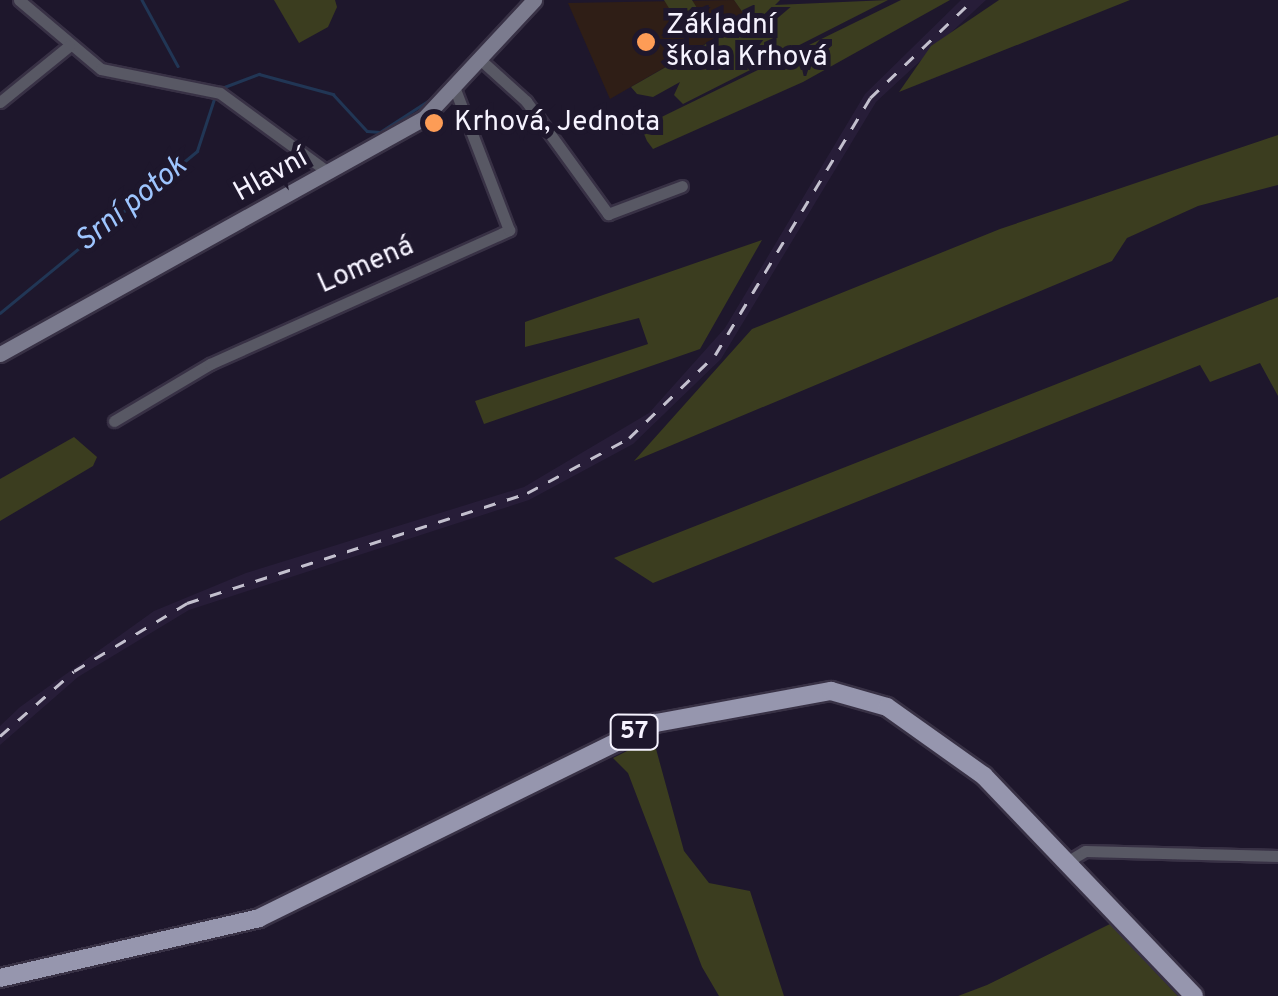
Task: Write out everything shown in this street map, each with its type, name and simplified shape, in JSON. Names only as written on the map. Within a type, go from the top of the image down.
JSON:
[{"type":"main road","name":"57","points":[[0,978],[259,918],[629,734],[803,692],[853,694],[900,715],[984,776],[1070,860],[1194,996]]},
{"type":"street","points":[[19,0],[68,46],[101,69],[216,91],[328,172]]},
{"type":"street","name":"Hlavní","points":[[0,354],[328,172],[456,92],[534,0]]},
{"type":"street","points":[[0,102],[68,46]]},
{"type":"street","points":[[484,63],[526,101],[608,214],[682,186]]},
{"type":"street","name":"Lomená","points":[[114,420],[210,364],[509,230],[456,92]]},
{"type":"street","points":[[1070,860],[1085,852],[1278,856]]},
{"type":"shaded area","name":"Základní škola Krhová","points":[[734,0],[748,19],[610,99],[568,3]]},
{"type":"shaded area","points":[[961,0],[986,0],[876,102],[721,359],[633,444],[529,500],[189,610],[78,677],[0,745],[0,726],[20,707],[154,611],[246,573],[524,487],[649,413],[725,328],[865,94]]},
{"type":"green space","points":[[274,0],[335,0],[337,7],[328,27],[299,43]]},
{"type":"green space","points":[[664,0],[692,0],[697,8],[677,21]]},
{"type":"green space","points":[[734,0],[780,0],[775,5],[888,0],[683,104],[674,95],[680,82],[653,97],[637,94],[631,87],[748,20]]},
{"type":"green space","points":[[901,0],[950,0],[803,82],[653,149],[647,141],[641,127]]},
{"type":"green space","points":[[999,0],[1130,0],[899,92],[931,46]]},
{"type":"green space","points":[[1278,135],[1278,185],[1198,206],[1127,238],[1112,261],[634,461],[752,329],[1000,229]]},
{"type":"green space","points":[[762,240],[700,349],[484,424],[475,401],[648,344],[639,318],[525,347],[525,322]]},
{"type":"green space","points":[[1278,297],[1278,396],[1260,363],[1210,382],[1200,365],[653,583],[614,558]]},
{"type":"green space","points":[[74,437],[97,457],[93,466],[0,521],[0,479]]},
{"type":"green space","points":[[653,738],[684,851],[709,883],[750,891],[784,996],[719,996],[702,967],[628,773],[613,758]]},
{"type":"green space","points":[[1110,924],[1178,996],[958,996],[987,985]]},
{"type":"waterway","points":[[142,0],[178,66]]},
{"type":"waterway","name":"Srní potok","points":[[515,10],[522,0]]},
{"type":"waterway","name":"Srní potok","points":[[219,89],[259,74],[333,94],[367,131],[380,132],[431,99]]},
{"type":"waterway","name":"Srní potok","points":[[0,313],[197,151],[215,96]]},
{"type":"railway","points":[[0,736],[74,671],[187,603],[527,493],[629,438],[715,355],[870,98],[973,0]]},
{"type":"place","name":"Základní škola Krhová","points":[[646,42]]},
{"type":"place","name":"Krhová, Jednota","points":[[434,123]]}]
